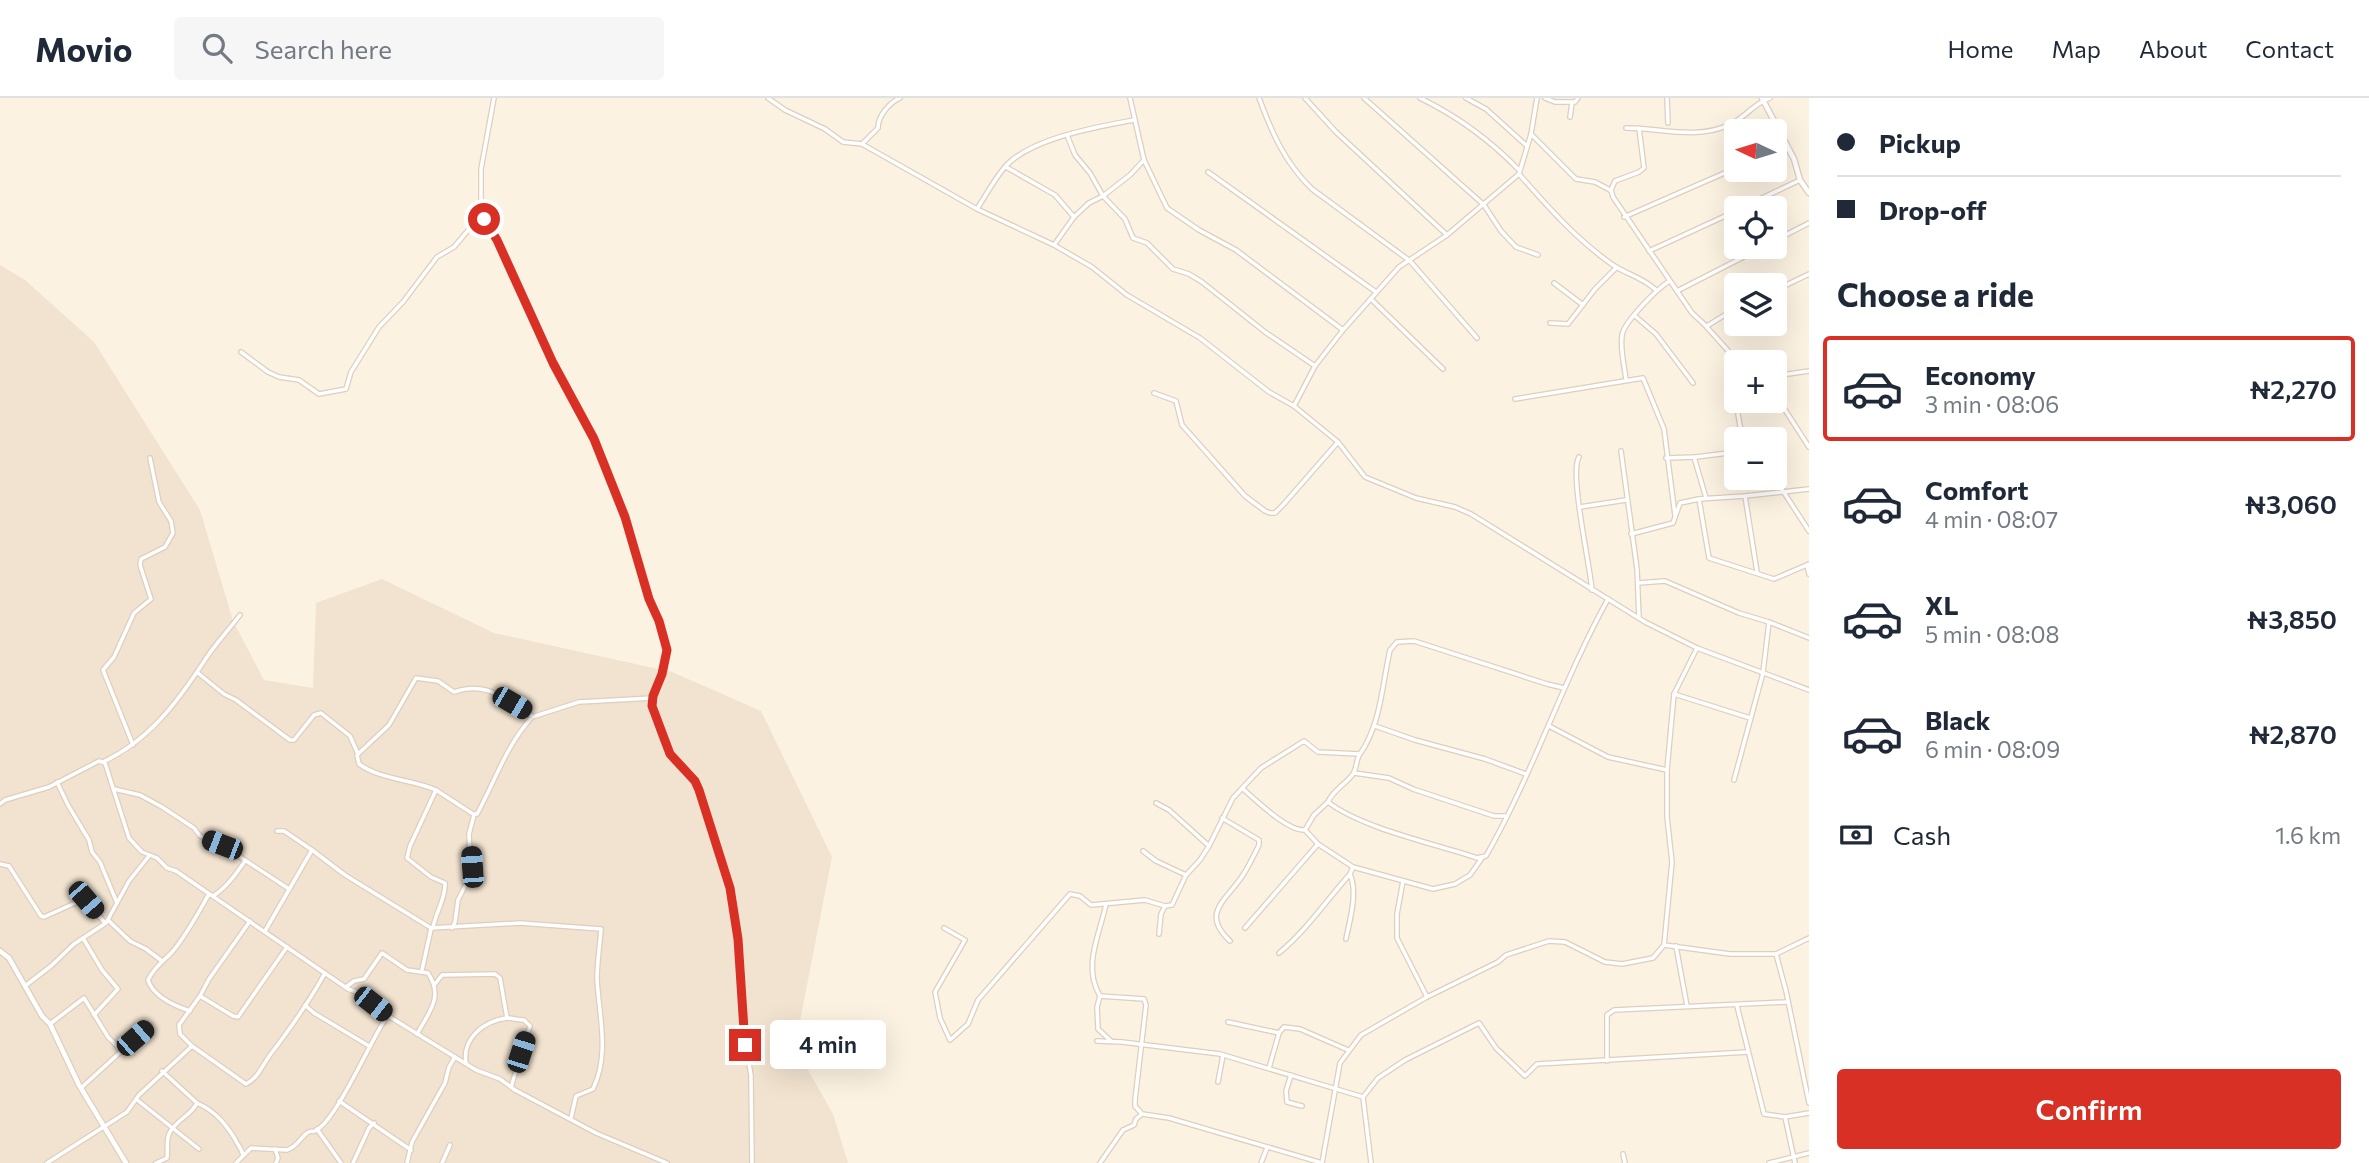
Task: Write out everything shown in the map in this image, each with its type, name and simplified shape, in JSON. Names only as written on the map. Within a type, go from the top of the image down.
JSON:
[{"type":"street","points":[[494,98],[481,169],[481,215],[497,240],[553,363],[594,439],[625,517],[667,650],[652,706],[670,754],[695,781],[699,790],[730,888],[738,939],[742,1019],[751,1076],[752,1163]]},
{"type":"street","points":[[768,98],[843,142],[862,144],[977,209],[1054,245],[1092,267],[1127,295],[1200,338],[1269,392],[1294,406],[1338,442],[1365,477],[1416,498],[1455,507],[1471,514],[1639,618],[1697,648],[1809,690]]},
{"type":"street","points":[[862,144],[878,128],[888,106],[900,98]]},
{"type":"street","points":[[1130,98],[1144,160],[1167,208],[1199,230],[1236,250],[1343,330]]},
{"type":"street","points":[[1259,98],[1284,157],[1298,175],[1312,189],[1410,261],[1477,338]]},
{"type":"street","points":[[1305,98],[1336,132],[1447,235]]},
{"type":"street","points":[[1364,98],[1432,155],[1485,205],[1501,231],[1517,247],[1538,255]]},
{"type":"street","points":[[1420,98],[1498,148],[1567,228],[1617,268],[1644,279],[1656,290]]},
{"type":"street","points":[[1466,98],[1486,109],[1527,146]]},
{"type":"street","points":[[1294,406],[1315,366],[1399,267],[1447,235],[1485,205],[1519,172],[1531,134],[1537,98]]},
{"type":"street","points":[[1545,98],[1555,102],[1572,103]]},
{"type":"street","points":[[1570,117],[1572,103],[1578,98]]},
{"type":"street","points":[[1667,98],[1668,123]]},
{"type":"street","points":[[1626,128],[1702,133],[1736,122],[1762,99],[1769,98]]},
{"type":"street","points":[[1762,99],[1773,119]]},
{"type":"street","points":[[977,209],[1005,166],[1036,146],[1066,135],[1134,120]]},
{"type":"street","points":[[1611,190],[1615,181],[1644,168],[1639,128]]},
{"type":"street","points":[[1531,134],[1576,179],[1595,182],[1611,190],[1624,217],[1668,282],[1692,313],[1728,350]]},
{"type":"street","points":[[1066,135],[1075,155],[1090,173],[1103,197],[1125,219],[1133,238],[1147,243],[1173,269],[1202,282],[1265,332],[1315,366]]},
{"type":"street","points":[[1787,146],[1800,180],[1809,193]]},
{"type":"street","points":[[1054,245],[1074,217],[1089,203],[1103,197],[1144,160]]},
{"type":"street","points":[[1005,166],[1055,195],[1074,217]]},
{"type":"street","points":[[1208,172],[1376,292]]},
{"type":"street","points":[[1624,217],[1724,173]]},
{"type":"street","points":[[1766,196],[1800,180]]},
{"type":"street","points":[[241,352],[268,372],[299,380],[319,394],[346,389],[351,372],[379,327],[403,302],[437,257],[454,247],[481,215]]},
{"type":"street","points":[[1649,251],[1724,216]]},
{"type":"street","points":[[1787,234],[1809,223]]},
{"type":"street","points":[[1677,291],[1740,259]]},
{"type":"street","points":[[1550,323],[1568,324],[1595,289],[1617,268]]},
{"type":"street","points":[[1787,285],[1809,274]]},
{"type":"street","points":[[1626,379],[1621,349],[1622,331],[1656,290],[1668,282]]},
{"type":"street","points":[[1554,283],[1583,304]]},
{"type":"street","points":[[1371,299],[1443,369]]},
{"type":"street","points":[[1707,326],[1724,315]]},
{"type":"street","points":[[1635,316],[1656,334],[1693,383]]},
{"type":"street","points":[[1787,374],[1809,371]]},
{"type":"street","points":[[1515,399],[1643,378],[1664,429],[1675,516]]},
{"type":"street","points":[[1154,393],[1176,401],[1185,429],[1245,496],[1270,513],[1275,513],[1283,505],[1338,442]]},
{"type":"street","points":[[1787,413],[1809,447]]},
{"type":"street","points":[[1738,414],[1741,427]]},
{"type":"street","points":[[1621,451],[1638,583],[1639,618]]},
{"type":"street","points":[[1666,458],[1724,453]]},
{"type":"street","points":[[1579,457],[1575,469],[1592,590]]},
{"type":"street","points":[[1694,457],[1706,498]]},
{"type":"street","points":[[133,744],[103,670],[114,657],[134,613],[151,599],[140,565],[141,559],[165,547],[173,534],[171,521],[159,502],[150,458]]},
{"type":"street","points":[[1632,534],[1673,523],[1680,503],[1706,498],[1809,489]]},
{"type":"street","points":[[1783,491],[1809,531]]},
{"type":"street","points":[[1745,496],[1757,572]]},
{"type":"street","points":[[1699,499],[1709,558],[1774,579],[1808,564],[1809,574]]},
{"type":"street","points":[[1580,508],[1626,500]]},
{"type":"street","points":[[1638,583],[1665,581],[1739,613],[1809,638]]},
{"type":"street","points":[[1305,830],[1318,844],[1353,867],[1403,881],[1433,889],[1455,884],[1470,875],[1486,856],[1507,815],[1564,688],[1608,599]]},
{"type":"street","points":[[0,804],[57,782],[99,761],[103,762],[133,744],[166,714],[240,615]]},
{"type":"street","points":[[1734,780],[1763,673],[1769,622]]},
{"type":"street","points":[[1243,788],[1268,811],[1299,831],[1305,830],[1314,815],[1354,773],[1359,754],[1365,749],[1374,726],[1390,650],[1401,641],[1414,641],[1564,688]]},
{"type":"street","points":[[1100,996],[1144,999],[1146,1004],[1135,1106],[1142,1114],[1169,1118],[1322,1163],[1340,1063],[1361,1035],[1427,997],[1498,962],[1506,955],[1549,941],[1565,942],[1605,962],[1622,964],[1653,958],[1664,945],[1672,862],[1667,817],[1667,770],[1674,694],[1697,648]]},
{"type":"street","points":[[198,673],[290,740],[294,740],[314,715],[321,713],[351,736],[359,764],[374,774],[403,779],[436,790],[474,815]]},
{"type":"street","points":[[358,754],[389,725],[416,678],[438,681],[453,692],[486,688],[532,717]]},
{"type":"street","points":[[1674,694],[1751,718]]},
{"type":"street","points":[[452,928],[458,900],[471,874],[469,834],[474,815],[496,778],[503,756],[532,717],[579,702],[653,698]]},
{"type":"street","points":[[1374,726],[1527,774]]},
{"type":"street","points":[[1549,726],[1608,757],[1667,770]]},
{"type":"street","points":[[944,928],[965,940],[935,992],[940,1018],[950,1040],[968,1024],[978,1000],[1070,894],[1091,905],[1145,900],[1165,906],[1172,905],[1186,875],[1209,846],[1229,803],[1261,768],[1304,741],[1318,752],[1359,754]]},
{"type":"street","points":[[103,762],[108,766],[129,838],[142,852],[157,858],[164,867],[176,871],[346,987],[359,993],[387,1016],[455,1057],[596,1133],[667,1163]]},
{"type":"street","points":[[1354,773],[1389,778],[1413,789],[1494,816],[1507,815]]},
{"type":"street","points":[[57,782],[89,840],[92,852],[100,862],[117,903]]},
{"type":"street","points":[[114,789],[140,795],[162,807],[194,828],[200,836],[222,845],[289,889]]},
{"type":"street","points":[[422,970],[425,967],[434,919],[445,894],[445,883],[431,877],[407,858],[436,790]]},
{"type":"street","points":[[1328,802],[1374,824],[1482,858]]},
{"type":"street","points":[[1156,803],[1169,810],[1209,846]]},
{"type":"street","points":[[1222,818],[1259,839],[1259,845],[1243,875],[1217,909],[1219,931],[1230,941]]},
{"type":"street","points":[[277,831],[284,831],[313,849],[345,875],[432,928],[520,923],[601,929],[597,977],[602,1065],[593,1089],[576,1096],[571,1118]]},
{"type":"street","points":[[1245,928],[1318,844]]},
{"type":"street","points":[[265,931],[313,849]]},
{"type":"street","points":[[1143,851],[1186,875]]},
{"type":"street","points":[[25,986],[83,938],[107,922],[129,881],[149,856]]},
{"type":"street","points":[[190,1011],[177,1007],[149,985],[149,977],[174,950],[211,895],[226,886],[230,877],[245,861]]},
{"type":"street","points":[[0,864],[9,866],[41,916],[84,899],[130,941],[162,961]]},
{"type":"street","points":[[1279,953],[1299,936],[1353,867]]},
{"type":"street","points":[[1346,939],[1353,901],[1354,883],[1350,874]]},
{"type":"street","points":[[1403,881],[1396,914],[1396,938],[1427,997]]},
{"type":"street","points":[[1106,904],[1093,949],[1092,967],[1100,996],[1097,1007],[1098,1029],[1111,1041]]},
{"type":"street","points":[[1159,934],[1161,914],[1165,906]]},
{"type":"street","points":[[250,921],[209,979],[179,1025],[178,1031],[192,1046],[243,1084],[248,1084],[262,1070],[325,972]]},
{"type":"street","points":[[83,938],[118,989],[94,1015]]},
{"type":"street","points":[[1664,945],[1730,954],[1776,954],[1809,938]]},
{"type":"street","points":[[1676,946],[1687,1006]]},
{"type":"street","points":[[200,996],[239,1017],[288,947]]},
{"type":"street","points":[[0,951],[9,958],[50,1024],[81,1088],[125,1163]]},
{"type":"street","points":[[346,987],[354,981],[364,979],[382,953],[407,970],[422,970],[428,973],[435,984],[436,996],[417,1034]]},
{"type":"street","points":[[1776,954],[1809,1103]]},
{"type":"street","points":[[435,984],[442,975],[498,975],[507,1018]]},
{"type":"street","points":[[50,1024],[82,998],[108,1037],[122,1051]]},
{"type":"street","points":[[1607,1060],[1607,1019],[1609,1013],[1614,1010],[1787,1002]]},
{"type":"street","points":[[305,1005],[369,1046]]},
{"type":"street","points":[[1737,1006],[1764,1114],[1785,1117],[1809,1113]]},
{"type":"street","points":[[236,1163],[251,1148],[292,1149],[301,1142],[305,1134],[325,1122],[387,1016]]},
{"type":"street","points":[[466,1063],[465,1051],[475,1032],[507,1018],[524,1020],[530,1027],[511,1087]]},
{"type":"street","points":[[1228,1022],[1279,1033]]},
{"type":"street","points":[[1371,1163],[1363,1097],[1378,1078],[1405,1060],[1479,1023],[1496,1048],[1525,1076],[1537,1064],[1748,1052]]},
{"type":"street","points":[[81,1088],[149,1025]]},
{"type":"street","points":[[1269,1068],[1279,1033],[1284,1027],[1300,1029],[1348,1050]]},
{"type":"street","points":[[1097,1041],[1223,1055],[1363,1097]]},
{"type":"street","points":[[47,1163],[127,1112],[162,1071],[192,1046]]},
{"type":"street","points":[[1218,1082],[1223,1055]]},
{"type":"street","points":[[407,1163],[412,1142],[445,1083],[447,1070],[455,1057]]},
{"type":"street","points":[[162,1071],[232,1130],[243,1154]]},
{"type":"street","points":[[1292,1075],[1286,1091],[1287,1102],[1302,1106]]},
{"type":"street","points":[[136,1099],[199,1149]]},
{"type":"street","points":[[339,1101],[411,1150]]},
{"type":"street","points":[[156,1163],[167,1158],[168,1136],[197,1103]]},
{"type":"street","points":[[1100,1163],[1123,1130],[1134,1125],[1142,1114]]},
{"type":"street","points":[[1785,1117],[1794,1160]]},
{"type":"street","points":[[353,1163],[369,1128],[374,1123]]},
{"type":"street","points":[[317,1129],[341,1163]]},
{"type":"street","points":[[442,1163],[450,1145]]},
{"type":"street","points":[[275,1148],[278,1158],[276,1163]]},
{"type":"street","points":[[1261,1163],[1267,1148]]},
{"type":"street","points":[[1769,1163],[1794,1160],[1809,1153]]},
{"type":"street","points":[[1623,1154],[1625,1163]]},
{"type":"shaded area","points":[[0,265],[25,280],[94,342],[200,510],[233,621],[264,680],[313,688],[316,603],[382,579],[494,633],[672,672],[761,711],[832,857],[795,1047],[833,1114],[848,1163],[0,1163]]},
{"type":"route","points":[[484,219],[497,240],[553,363],[594,439],[625,517],[652,609],[659,621],[667,650],[652,706],[674,761],[695,781],[719,847],[730,888],[738,939],[745,1045]]}]
